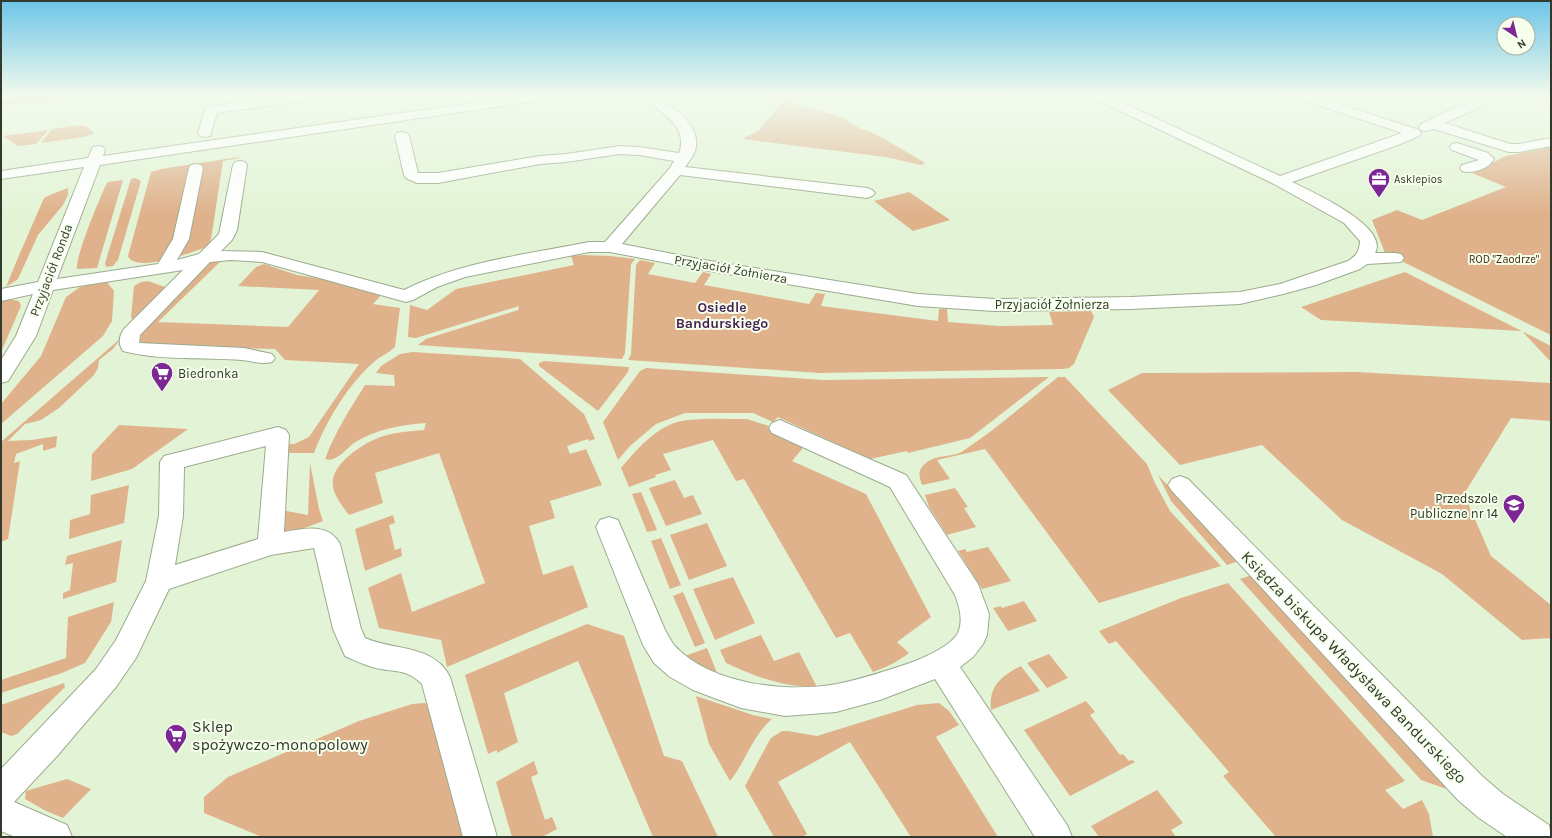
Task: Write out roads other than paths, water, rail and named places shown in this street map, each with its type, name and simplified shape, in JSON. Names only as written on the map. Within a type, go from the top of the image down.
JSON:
[{"type":"street","points":[[1,175],[96,154],[117,145],[190,135]]},
{"type":"street","points":[[1,161],[96,154],[237,135]]},
{"type":"street","points":[[610,247],[680,164],[688,150],[687,135]]},
{"type":"street","points":[[1182,135],[1279,181],[1350,220],[1368,241],[1368,251],[1363,258]]},
{"type":"street","points":[[1279,181],[1409,135]]},
{"type":"street","points":[[1420,135],[1483,156],[1487,159],[1485,163],[1467,168]]},
{"type":"street","points":[[1469,135],[1510,148],[1519,148],[1551,142]]},
{"type":"street","points":[[402,136],[411,175],[417,178],[438,178],[540,160],[566,158],[620,150],[639,151],[680,164],[867,193]]},
{"type":"street","name":"Przyjaciół Ronda","points":[[1,376],[26,336],[96,154]]},
{"type":"street","points":[[240,165],[229,230],[222,242],[131,333],[129,340],[130,347],[143,350],[244,354],[265,358]]},
{"type":"street","points":[[164,268],[181,239],[196,168]]},
{"type":"street","name":"Przyjaciół Żołnierza","points":[[206,257],[231,255],[262,257],[319,271],[406,296],[432,283],[461,273],[566,250],[589,247],[610,247],[704,265],[896,296],[952,303],[994,305],[1153,303],[1240,298],[1283,290],[1354,265],[1363,258]]},
{"type":"street","points":[[1,295],[83,279],[164,268],[206,257]]},
{"type":"street","points":[[1363,258],[1395,258]]},
{"type":"street","points":[[609,527],[653,636],[664,654],[680,668],[703,681],[741,694],[785,702],[836,698],[880,687],[941,664],[963,648],[973,635],[974,614],[968,592],[898,481],[780,428]]},
{"type":"street","points":[[1,792],[46,745],[106,678],[126,649],[159,581],[171,516],[172,462],[278,435],[270,545]]},
{"type":"street","name":"Księdza biskupa Władysława Bandurskiego","points":[[1180,485],[1470,788],[1492,806],[1537,837]]},
{"type":"street","points":[[159,581],[270,545],[307,538],[320,538],[327,544],[347,629],[355,647],[373,655],[401,659],[423,666],[435,677],[480,837]]},
{"type":"street","points":[[941,664],[1055,837]]},
{"type":"street","points":[[1,814],[54,837]]},
{"type":"place","name":"Asklepios","points":[[1379,198]]},
{"type":"place","name":"Biedronka","points":[[162,392]]},
{"type":"place","name":"Przedszole Publiczne nr 14","points":[[1514,524]]},
{"type":"place","name":"Sklep spożywczo-monopolowy","points":[[176,754]]},
{"type":"district","name":"Osiedle Bandurskiego","points":[[722,316]]},
{"type":"park label","name":"ROD \"Zaodrze\"","points":[[1504,259]]}]
